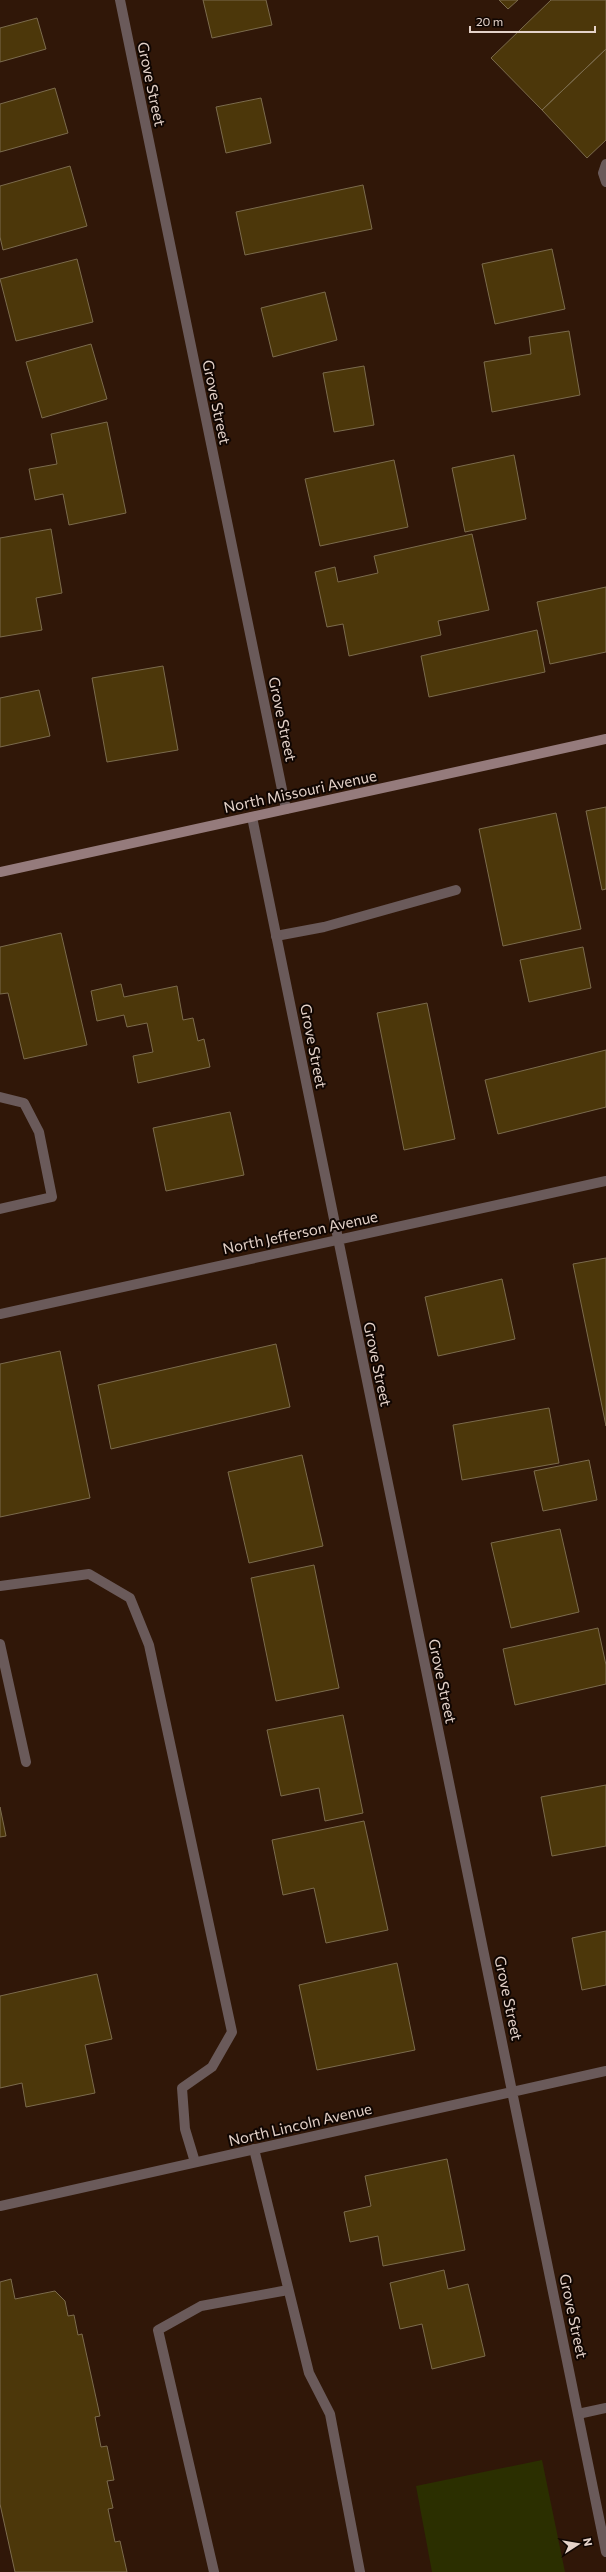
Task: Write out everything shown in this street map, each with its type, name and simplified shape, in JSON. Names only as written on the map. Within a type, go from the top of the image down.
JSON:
[{"type":"main road","name":"North Missouri Avenue","points":[[0,872],[606,739]]},
{"type":"street","name":"Grove Street","points":[[120,0],[286,809]]},
{"type":"street","points":[[606,164],[603,173],[606,182]]},
{"type":"street","name":"Grove Street","points":[[252,817],[337,1240],[513,2092],[606,2552]]},
{"type":"street","points":[[276,936],[324,927],[456,890]]},
{"type":"street","points":[[0,1097],[24,1103],[39,1132],[52,1197],[0,1209]]},
{"type":"street","name":"North Jefferson Avenue","points":[[0,1314],[606,1181]]},
{"type":"street","points":[[0,1586],[89,1574],[130,1598],[149,1644],[232,2032],[212,2067],[182,2088],[185,2129],[195,2162]]},
{"type":"street","points":[[0,1644],[26,1762]]},
{"type":"street","name":"North Lincoln Avenue","points":[[0,2206],[606,2071]]},
{"type":"street","points":[[254,2149],[309,2373],[330,2414],[360,2572]]},
{"type":"street","points":[[214,2572],[158,2330],[201,2306],[288,2290]]},
{"type":"street","points":[[578,2414],[606,2408]]},
{"type":"green space","points":[[542,2460],[565,2572],[432,2572],[416,2486]]},
{"type":"building","points":[[203,0],[266,0],[272,25],[212,38]]},
{"type":"building","points":[[499,0],[518,0],[508,9]]},
{"type":"building","points":[[551,0],[606,0],[606,49],[542,110],[491,58]]},
{"type":"building","points":[[37,18],[46,49],[0,62],[0,28]]},
{"type":"building","points":[[606,49],[606,140],[587,158],[542,110]]},
{"type":"building","points":[[55,88],[68,133],[0,152],[0,104]]},
{"type":"building","points":[[261,98],[271,143],[226,153],[216,107]]},
{"type":"building","points":[[70,166],[87,226],[3,250],[0,237],[0,186]]},
{"type":"building","points":[[363,185],[372,229],[245,255],[236,212]]},
{"type":"building","points":[[552,249],[565,309],[495,324],[482,264]]},
{"type":"building","points":[[77,259],[93,322],[16,341],[0,279]]},
{"type":"building","points":[[325,292],[337,340],[273,357],[261,308]]},
{"type":"building","points":[[569,331],[580,395],[492,412],[484,362],[531,354],[529,337]]},
{"type":"building","points":[[91,344],[107,399],[42,418],[26,362]]},
{"type":"building","points":[[364,366],[374,425],[334,432],[323,373]]},
{"type":"building","points":[[107,422],[126,513],[69,525],[63,494],[35,500],[29,469],[57,464],[51,434]]},
{"type":"building","points":[[514,455],[526,519],[465,532],[452,468]]},
{"type":"building","points":[[394,460],[408,527],[320,546],[305,479]]},
{"type":"building","points":[[51,529],[62,593],[36,598],[42,630],[0,637],[0,538]]},
{"type":"building","points":[[472,534],[489,610],[438,621],[441,635],[349,656],[343,624],[327,627],[315,572],[335,567],[338,582],[378,573],[374,556]]},
{"type":"building","points":[[606,587],[606,652],[550,664],[537,602]]},
{"type":"building","points":[[537,630],[545,672],[429,697],[421,656]]},
{"type":"building","points":[[163,666],[178,750],[107,762],[92,678]]},
{"type":"building","points":[[39,690],[50,736],[0,747],[0,698]]},
{"type":"building","points":[[606,807],[606,889],[602,890],[586,811]]},
{"type":"building","points":[[556,813],[581,929],[503,946],[479,829]]},
{"type":"building","points":[[61,933],[87,1045],[24,1059],[8,993],[0,994],[0,947]]},
{"type":"building","points":[[583,947],[591,988],[529,1002],[520,960]]},
{"type":"building","points":[[121,984],[124,997],[177,986],[183,1020],[193,1018],[198,1041],[204,1039],[210,1067],[138,1083],[133,1056],[153,1052],[147,1023],[127,1027],[124,1015],[97,1021],[91,991]]},
{"type":"building","points":[[427,1003],[455,1139],[404,1150],[377,1013]]},
{"type":"building","points":[[606,1050],[606,1107],[498,1134],[485,1080]]},
{"type":"building","points":[[230,1112],[244,1175],[166,1191],[153,1128]]},
{"type":"building","points":[[606,1258],[606,1426],[573,1264]]},
{"type":"building","points":[[502,1279],[515,1339],[438,1356],[425,1297]]},
{"type":"building","points":[[276,1344],[290,1407],[111,1449],[98,1385]]},
{"type":"building","points":[[60,1351],[90,1498],[0,1517],[0,1364]]},
{"type":"building","points":[[549,1408],[559,1463],[462,1480],[453,1425]]},
{"type":"building","points":[[302,1455],[323,1546],[249,1563],[228,1472]]},
{"type":"building","points":[[589,1460],[597,1500],[543,1511],[534,1471]]},
{"type":"building","points":[[560,1529],[579,1612],[511,1628],[491,1543]]},
{"type":"building","points":[[314,1565],[339,1688],[276,1701],[251,1578]]},
{"type":"building","points":[[598,1628],[606,1665],[606,1684],[515,1705],[503,1649]]},
{"type":"building","points":[[343,1715],[363,1813],[325,1821],[319,1788],[281,1796],[267,1730]]},
{"type":"building","points":[[606,1785],[606,1846],[552,1856],[541,1797]]},
{"type":"building","points":[[0,1807],[6,1836],[0,1837]]},
{"type":"building","points":[[364,1821],[388,1930],[326,1943],[314,1888],[283,1895],[272,1840]]},
{"type":"building","points":[[606,1931],[606,1985],[582,1990],[572,1938]]},
{"type":"building","points":[[397,1963],[415,2050],[317,2070],[299,1985]]},
{"type":"building","points":[[97,1974],[112,2039],[85,2045],[95,2093],[26,2107],[22,2083],[0,2088],[0,1996]]},
{"type":"building","points":[[447,2159],[465,2250],[383,2266],[378,2236],[350,2242],[344,2212],[371,2206],[365,2176]]},
{"type":"building","points":[[444,2270],[448,2289],[468,2284],[485,2356],[432,2369],[422,2324],[400,2329],[390,2283]]},
{"type":"building","points":[[11,2279],[15,2299],[55,2291],[65,2301],[68,2316],[74,2315],[78,2335],[82,2334],[100,2416],[95,2417],[101,2447],[107,2446],[114,2480],[107,2481],[113,2508],[108,2509],[115,2542],[120,2541],[127,2572],[15,2572],[0,2504],[0,2282]]}]
